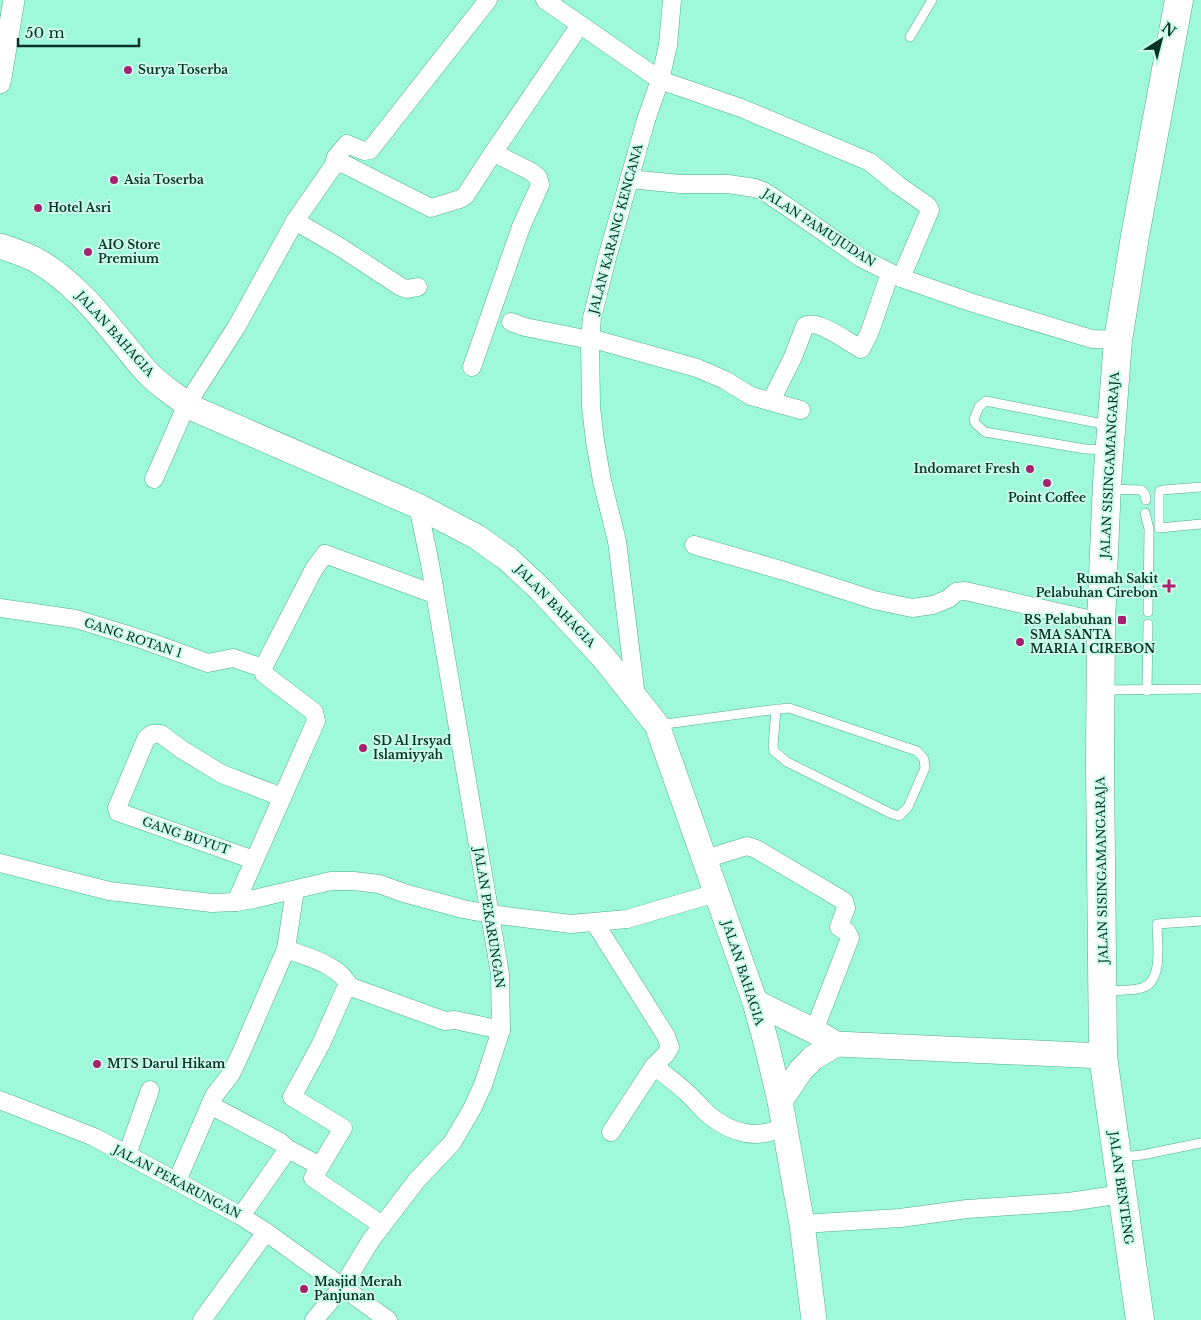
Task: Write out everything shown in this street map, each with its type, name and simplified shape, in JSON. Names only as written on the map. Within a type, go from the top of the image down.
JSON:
[{"type":"highway","name":"JALAN SISINGAMANGARAJA","points":[[1103,1056],[1104,991],[1100,690],[1106,489],[1118,340],[1135,236],[1179,0]]},
{"type":"highway","name":"JALAN BENTENG","points":[[1103,1056],[1140,1320]]},
{"type":"main road","name":"JALAN BAHAGIA","points":[[0,246],[35,260],[62,278],[104,319],[147,372],[187,404],[418,506],[478,537],[508,559],[540,589],[604,658],[657,725],[755,1002],[780,1101],[802,1224],[814,1320]]},
{"type":"main road","points":[[755,1002],[836,1044],[1103,1056]]},
{"type":"main road","points":[[780,1101],[801,1070],[813,1058],[836,1044]]},
{"type":"street","points":[[0,82],[2,57],[14,0]]},
{"type":"street","points":[[154,479],[187,404],[237,326],[295,221],[334,165],[336,157],[347,144],[364,151],[370,150],[488,0]]},
{"type":"street","points":[[545,0],[660,80],[740,108],[864,158],[928,206],[930,210],[860,350],[827,329],[808,324],[805,326],[793,357],[771,401]]},
{"type":"street","name":"JALAN KARANG KENCANA","points":[[636,698],[617,541],[602,480],[595,441],[591,407],[590,339],[592,318],[605,267],[646,120],[660,80],[668,45],[672,0]]},
{"type":"street","points":[[334,165],[341,163],[348,166],[431,208],[465,196],[580,25]]},
{"type":"street","points":[[472,367],[521,228],[540,185],[538,177],[498,155],[496,150]]},
{"type":"street","name":"JALAN PAMUJUDAN","points":[[629,179],[680,184],[728,184],[755,188],[765,192],[861,258],[896,276],[970,302],[1092,339],[1118,340]]},
{"type":"street","points":[[295,221],[340,246],[401,287],[407,289],[418,287]]},
{"type":"street","points":[[511,322],[525,327],[590,339],[697,368],[726,380],[751,396],[801,410]]},
{"type":"street","name":"JALAN PEKARUNGAN","points":[[343,1286],[382,1225],[417,1180],[452,1142],[472,1109],[483,1085],[501,1030],[500,974],[430,564],[418,506]]},
{"type":"street","points":[[694,545],[784,570],[874,600],[912,608],[933,605],[948,599],[956,592],[965,591],[1101,622]]},
{"type":"street","points":[[236,902],[316,718],[314,712],[264,674],[263,668],[314,569],[325,554],[434,594]]},
{"type":"street","name":"GANG ROTAN 1","points":[[0,608],[76,619],[141,638],[208,663],[232,658],[263,668]]},
{"type":"street","name":"GANG BUYUT","points":[[254,860],[118,812],[117,808],[146,739],[152,734],[164,736],[222,774],[282,797]]},
{"type":"street","points":[[705,859],[747,846],[756,849],[844,901],[846,908],[839,927],[847,932],[850,938],[814,1031]]},
{"type":"street","points":[[0,863],[109,891],[212,904],[236,902],[332,881],[379,884],[446,904],[490,914],[571,924],[627,919],[716,893]]},
{"type":"street","points":[[177,1181],[214,1096],[230,1074],[241,1053],[286,949],[295,890]]},
{"type":"street","points":[[596,923],[666,1036],[670,1047],[654,1066],[610,1132]]},
{"type":"street","points":[[286,949],[333,968],[346,978],[350,987],[445,1021],[455,1020],[501,1030]]},
{"type":"street","points":[[350,987],[344,992],[321,1044],[292,1097],[343,1128],[313,1178],[382,1225]]},
{"type":"street","points":[[654,1066],[687,1092],[710,1115],[737,1132],[756,1135],[778,1130],[784,1126]]},
{"type":"street","points":[[127,1155],[150,1090]]},
{"type":"street","name":"JALAN PEKARUNGAN","points":[[0,1100],[94,1137],[241,1216],[343,1286],[388,1320]]},
{"type":"street","points":[[210,1105],[256,1128],[320,1166]]},
{"type":"street","points":[[241,1216],[288,1148]]},
{"type":"street","points":[[802,1224],[900,1218],[968,1209],[1069,1202],[1122,1194]]},
{"type":"street","points":[[202,1320],[266,1232]]},
{"type":"street","points":[[314,1320],[343,1286]]},
{"type":"lane","points":[[910,37],[932,0]]},
{"type":"lane","points":[[986,402],[1110,438],[1085,449],[985,432],[975,423],[974,419],[979,407],[986,402]]},
{"type":"lane","points":[[1159,528],[1158,494],[1160,491],[1201,487]]},
{"type":"lane","points":[[1106,489],[1141,490],[1145,494],[1146,500]]},
{"type":"lane","points":[[1145,512],[1149,529],[1148,612]]},
{"type":"lane","points":[[1149,529],[1201,524]]},
{"type":"lane","points":[[1146,690],[1148,624]]},
{"type":"lane","points":[[1100,690],[1201,689]]},
{"type":"lane","points":[[657,725],[789,708],[916,751],[924,759],[924,768],[908,807],[900,816],[892,814],[788,762],[774,751],[776,710]]},
{"type":"lane","points":[[1104,991],[1142,988],[1152,981],[1157,970],[1157,924],[1201,921]]},
{"type":"lane","points":[[1117,1157],[1142,1155],[1201,1143]]},
{"type":"place","name":"Surya Toserba","points":[[128,70]]},
{"type":"place","name":"Asia Toserba","points":[[114,180]]},
{"type":"place","name":"Hotel Asri","points":[[38,208]]},
{"type":"place","name":"AIO Store Premium","points":[[88,252]]},
{"type":"place","name":"Indomaret Fresh","points":[[1030,469]]},
{"type":"place","name":"Point Coffee","points":[[1047,483]]},
{"type":"place","name":"Rumah Sakit Pelabuhan Cirebon","points":[[1169,586]]},
{"type":"place","name":"RS Pelabuhan","points":[[1122,620]]},
{"type":"place","name":"SMA SANTA MARIA 1 CIREBON","points":[[1020,642]]},
{"type":"place","name":"SD Al Irsyad Islamiyyah","points":[[363,748]]},
{"type":"place","name":"MTS Darul Hikam","points":[[97,1064]]},
{"type":"place","name":"Masjid Merah Panjunan","points":[[304,1289]]}]
